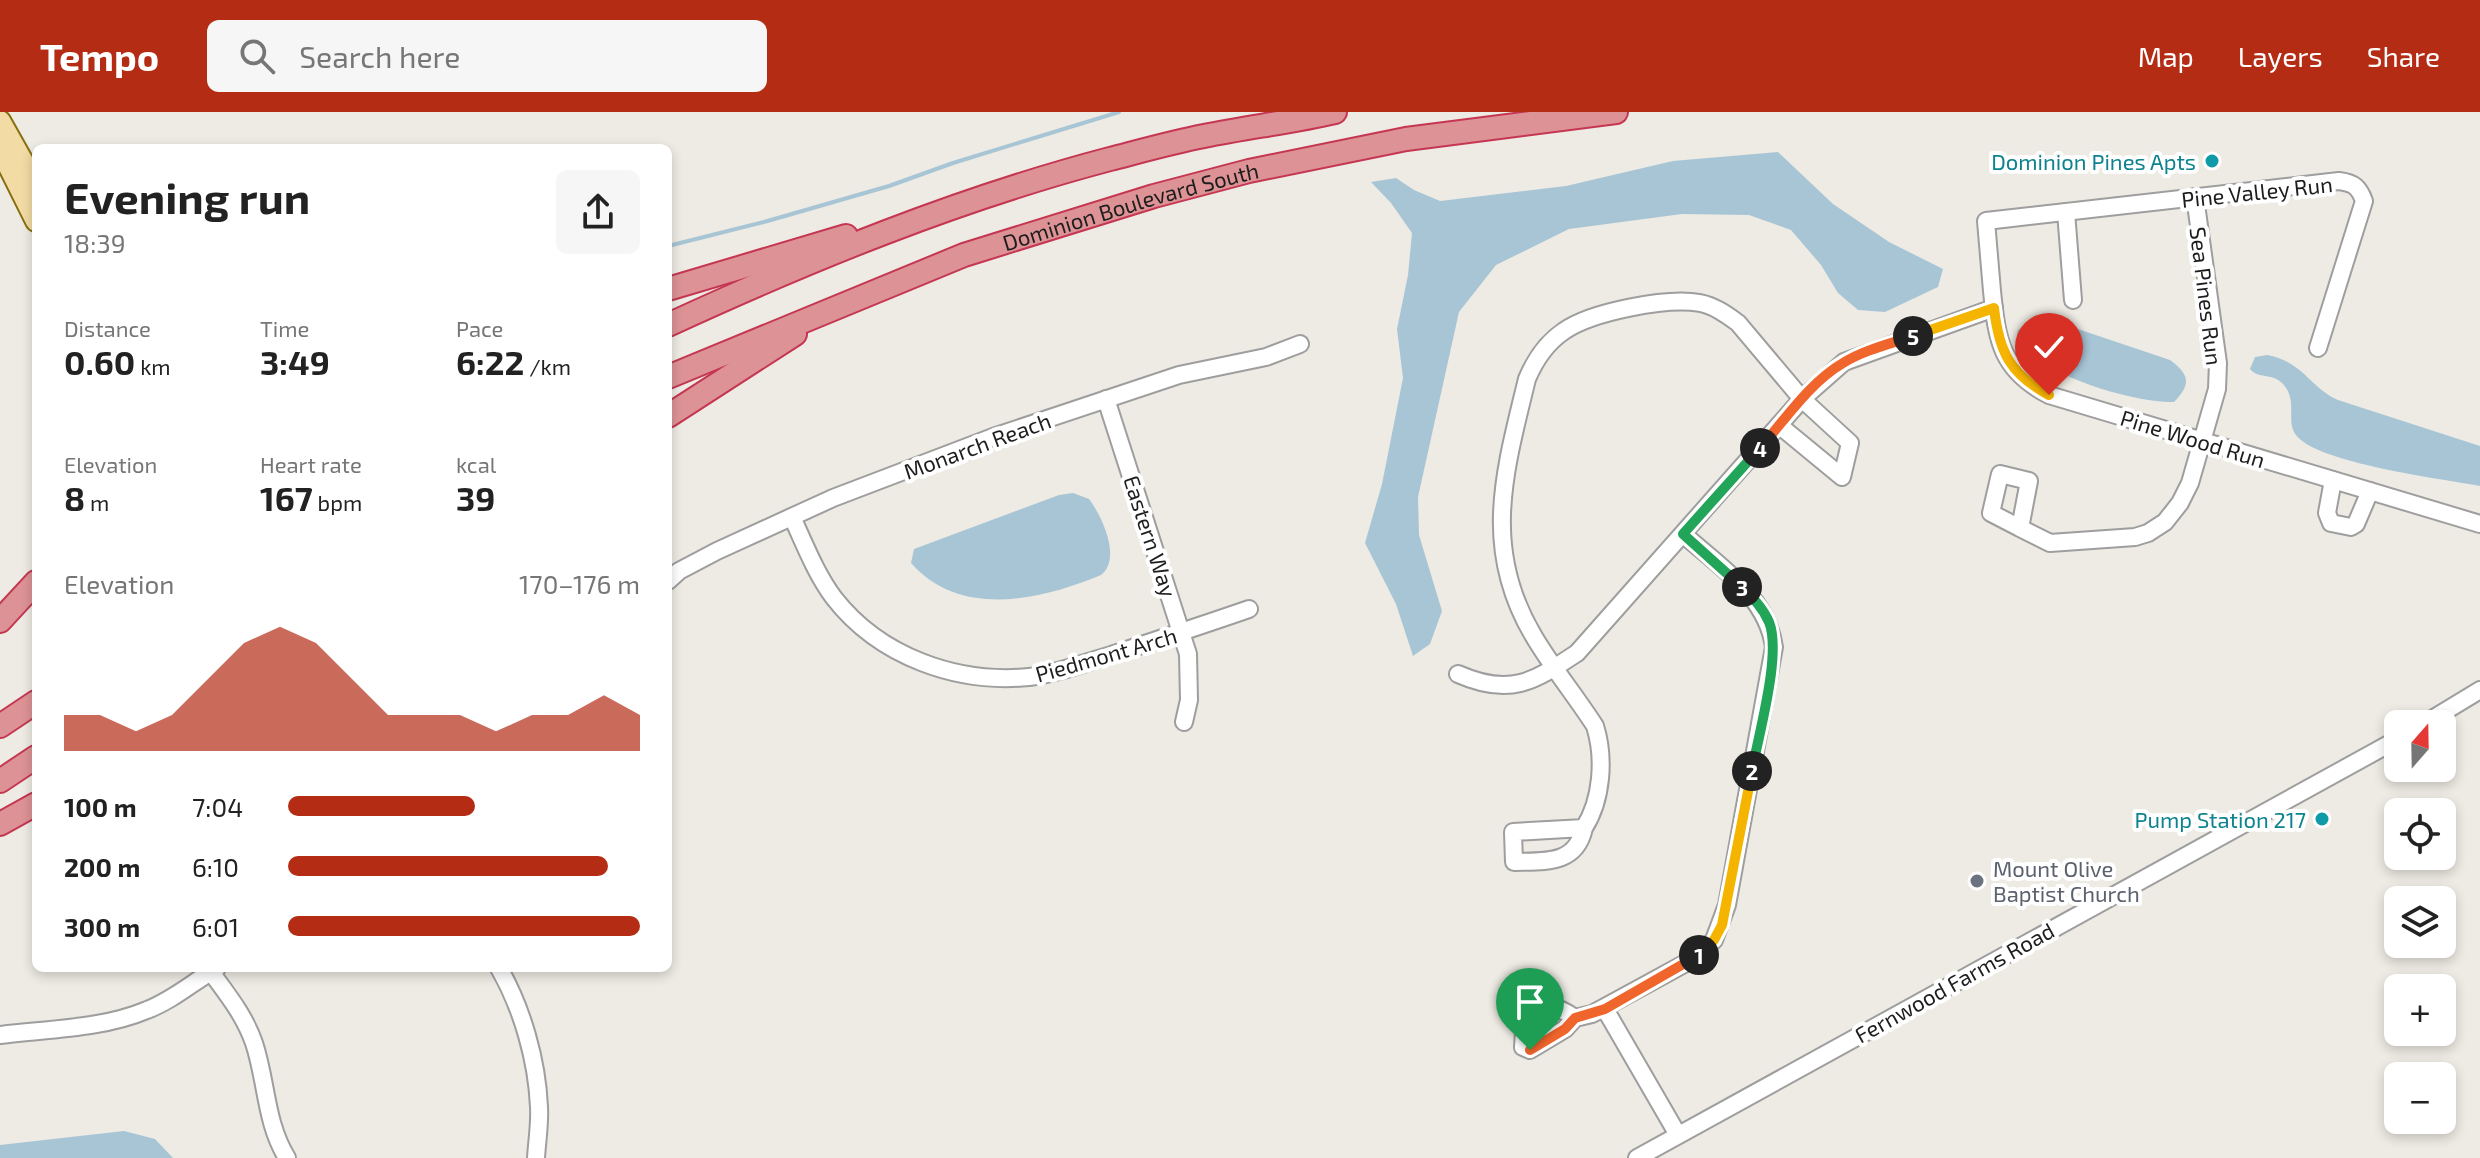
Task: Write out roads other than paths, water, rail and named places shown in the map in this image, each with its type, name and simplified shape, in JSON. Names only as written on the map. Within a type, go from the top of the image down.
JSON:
[{"type":"highway","name":"Dominion Boulevard South","points":[[672,323],[737,293],[925,216],[1122,156],[1205,136],[1335,112]]},
{"type":"highway","name":"Dominion Boulevard South","points":[[672,375],[964,255],[1068,221],[1249,171],[1406,139],[1616,112]]},
{"type":"highway","points":[[672,288],[805,247],[925,216]]},
{"type":"highway","points":[[672,413],[851,300]]},
{"type":"highway","points":[[0,621],[32,586]]},
{"type":"highway","points":[[0,726],[32,705]]},
{"type":"highway","points":[[0,781],[32,760]]},
{"type":"highway","points":[[0,824],[32,806]]},
{"type":"main road","points":[[0,121],[32,178]]},
{"type":"main road","points":[[0,149],[32,213]]},
{"type":"street","name":"Pine Valley Run","points":[[1986,221],[2351,182],[2360,190],[2364,201],[2318,348]]},
{"type":"street","name":"Sea Pines Run","points":[[2020,528],[2050,543],[2123,539],[2148,533],[2165,522],[2180,503],[2190,483],[2214,405],[2218,363],[2195,197]]},
{"type":"street","points":[[2066,212],[2073,300]]},
{"type":"street","name":"Pine Wood Run","points":[[1986,221],[1996,330],[2012,368],[2032,386],[2049,395],[2480,524]]},
{"type":"street","points":[[1584,828],[1591,817],[1601,766],[1595,726],[1534,637],[1515,601],[1505,566],[1500,516],[1506,469],[1527,379],[1548,344],[1561,332],[1593,315],[1686,301],[1703,304],[1725,313],[1738,323],[1802,399],[1850,443],[1842,477],[1780,426]]},
{"type":"street","points":[[1458,674],[1492,685],[1514,686],[1543,676],[1577,653],[1802,399],[1844,362],[1994,308]]},
{"type":"street","name":"Monarch Reach","points":[[672,577],[705,557],[833,498],[993,437],[1179,375],[1266,357],[1300,344]]},
{"type":"street","name":"Eastern Way","points":[[1106,399],[1182,632],[1191,677],[1184,722]]},
{"type":"street","points":[[2333,480],[2327,513],[2331,523],[2351,527],[2356,524],[2370,491]]},
{"type":"street","name":"Piedmont Arch","points":[[792,517],[817,572],[834,599],[852,618],[897,651],[934,668],[1001,679],[1033,677],[1249,609]]},
{"type":"street","points":[[1575,1018],[1605,1009],[1695,958],[1708,947],[1722,925],[1773,655],[1772,632],[1760,606],[1683,534]]},
{"type":"street","points":[[2447,710],[2480,690]]},
{"type":"street","name":"Fernwood Farms Road","points":[[1637,1158],[2384,747]]},
{"type":"street","points":[[0,1035],[111,1022],[169,999],[208,972]]},
{"type":"street","points":[[214,972],[236,1006],[254,1044],[273,1128],[287,1158]]},
{"type":"street","points":[[501,972],[523,1023],[534,1067],[539,1108],[536,1158]]},
{"type":"street","points":[[1605,1009],[1678,1135]]},
{"type":"water","points":[[1778,152],[1833,204],[1889,242],[1943,269],[1938,287],[1885,312],[1858,310],[1838,293],[1821,265],[1791,230],[1749,215],[1682,214],[1569,229],[1496,265],[1459,312],[1418,497],[1419,535],[1442,611],[1430,644],[1413,656],[1396,604],[1365,543],[1382,484],[1403,378],[1397,329],[1408,275],[1412,233],[1391,203],[1371,182],[1396,178],[1440,201],[1566,186],[1673,161]]},
{"type":"water","points":[[2034,322],[2066,325],[2170,360],[2184,375],[2184,390],[2174,402],[2157,401],[2112,392],[2064,374],[2043,363],[2027,350],[2017,336],[2018,330]]},
{"type":"water","points":[[2267,355],[2289,363],[2338,400],[2480,446],[2480,486],[2353,462],[2308,445],[2293,429],[2290,396],[2282,383],[2250,369],[2255,357]]},
{"type":"water","points":[[1073,493],[1089,499],[1108,537],[1110,559],[1101,575],[1053,592],[1027,597],[977,598],[953,592],[931,581],[911,563],[914,549],[1059,495]]},
{"type":"water","points":[[124,1131],[155,1139],[173,1158],[0,1158],[0,1145]]},
{"type":"waterway","points":[[672,245],[889,186],[1119,112]]},
{"type":"place","name":"Dominion Pines Apts","points":[[2212,161]]},
{"type":"place","name":"Pump Station 217","points":[[2322,819]]},
{"type":"place","name":"Mount Olive Baptist Church","points":[[1977,881]]}]
